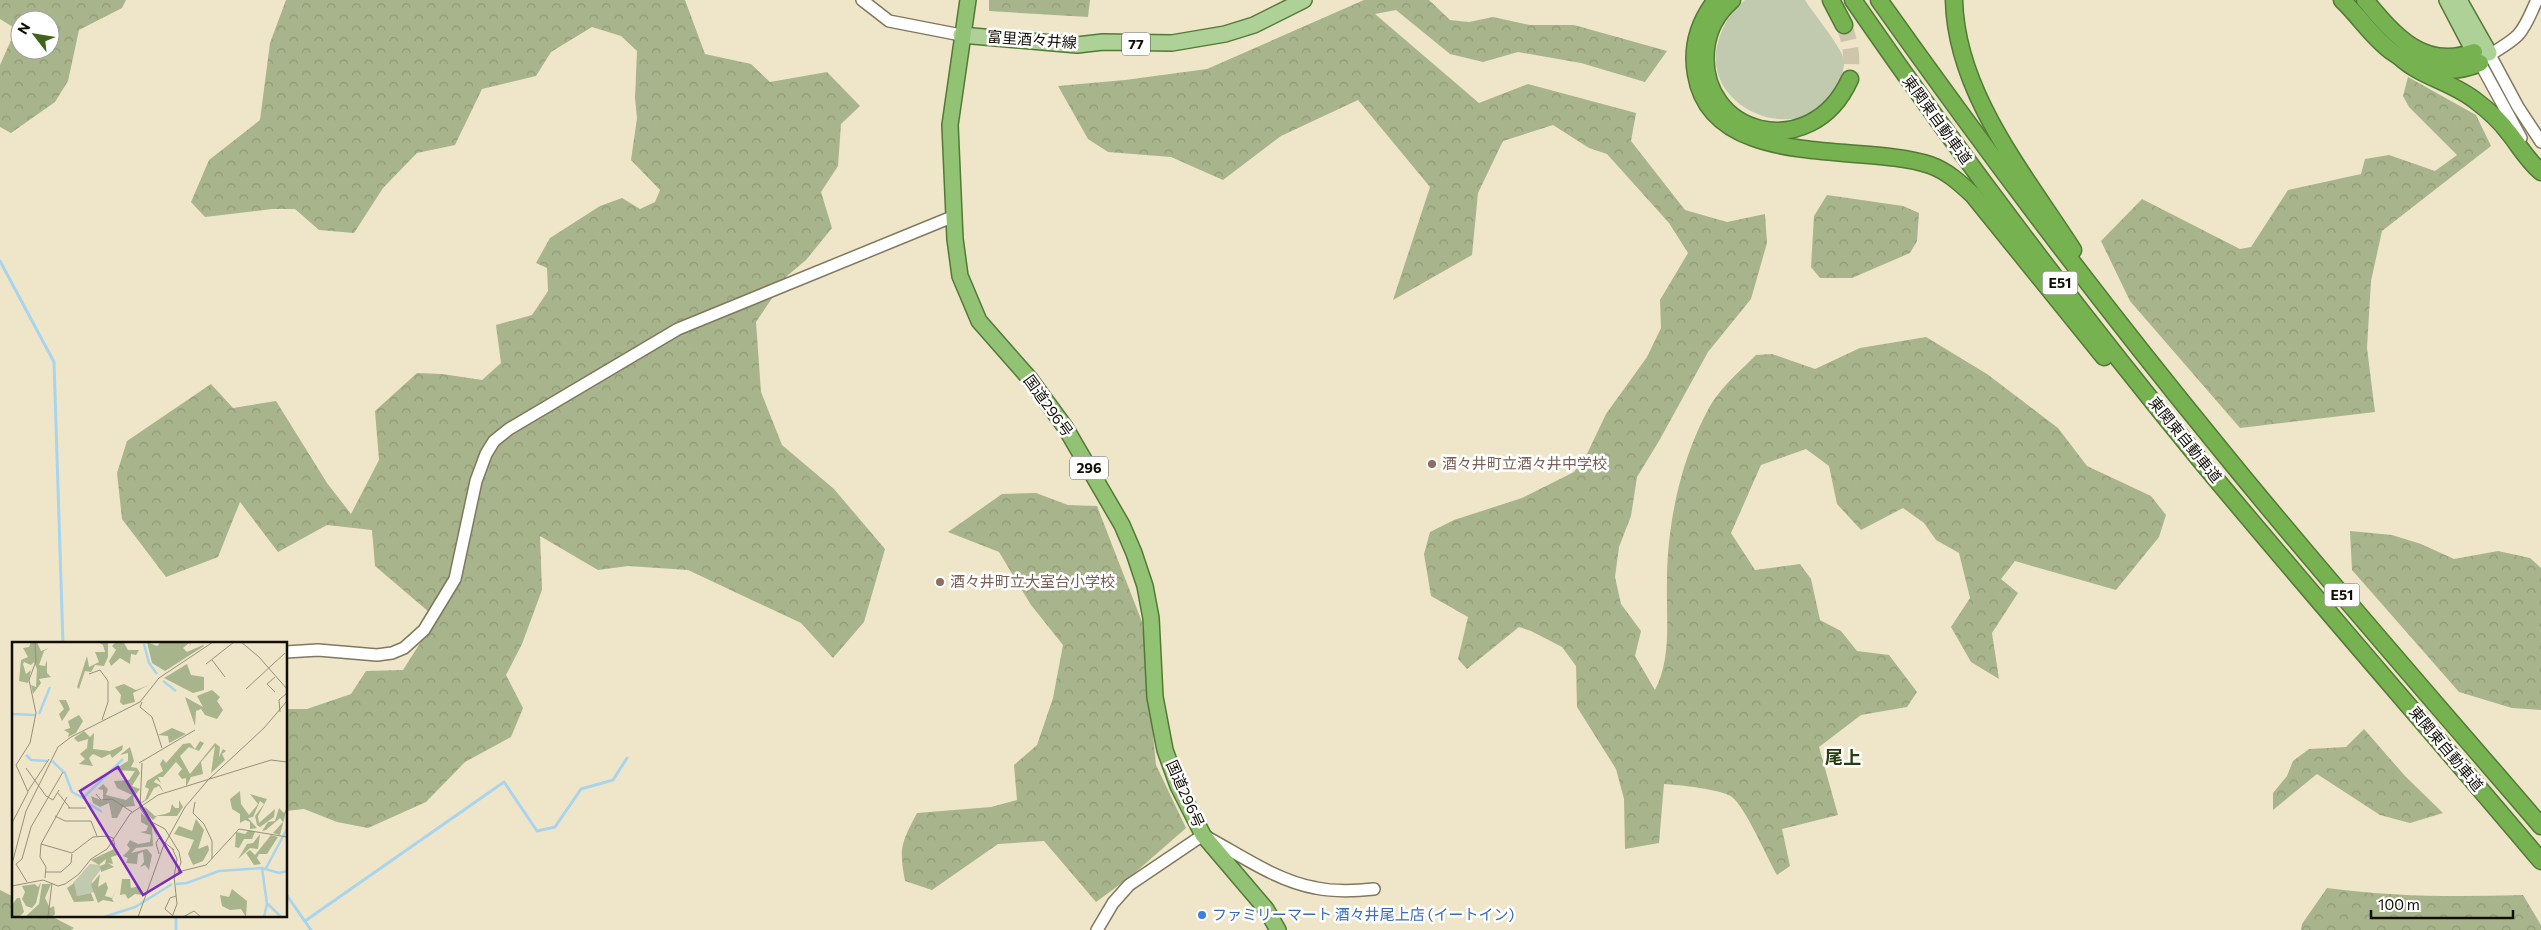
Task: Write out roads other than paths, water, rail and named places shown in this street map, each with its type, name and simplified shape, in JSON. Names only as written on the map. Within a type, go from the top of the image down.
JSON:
[{"type":"highway","name":"国道296号","points":[[968,0],[961,35],[950,125],[956,257],[960,276],[979,321],[1030,379],[1065,427],[1122,525],[1134,553],[1151,618],[1155,697],[1165,750],[1178,786],[1203,835],[1266,909],[1278,930]]},
{"type":"highway","points":[[1716,0],[1703,19],[1695,48],[1696,78],[1707,102],[1727,124],[1740,133],[1775,144],[1930,165],[1947,173],[1966,189],[2106,360],[2281,556]]},
{"type":"highway","points":[[1732,0],[1715,20],[1709,32],[1705,56],[1706,69],[1708,80],[1718,99],[1744,123],[1766,130],[1794,131],[1819,119],[1837,102],[1850,79]]},
{"type":"highway","points":[[1831,0],[1844,25]]},
{"type":"highway","name":"東関東自動車道","points":[[1853,0],[1948,134],[2085,316],[2281,556],[2541,861]]},
{"type":"highway","name":"東関東自動車道","points":[[1879,0],[2028,206],[2167,383],[2290,533],[2541,826]]},
{"type":"highway","points":[[1954,0],[1958,34],[1964,56],[1988,114],[2084,267],[2167,383]]},
{"type":"highway","points":[[2342,0],[2380,41],[2408,65],[2452,84],[2476,100],[2495,117],[2541,172]]},
{"type":"highway","points":[[2365,0],[2394,33],[2420,51],[2447,58],[2481,56]]},
{"type":"highway","points":[[2400,57],[2424,67],[2441,71],[2462,70],[2481,56]]},
{"type":"main road","name":"富里酒々井線","points":[[961,35],[1077,45],[1103,42],[1172,43],[1225,34],[1254,25],[1304,0]]},
{"type":"main road","points":[[2447,0],[2481,56]]},
{"type":"main road","points":[[2459,0],[2481,56]]},
{"type":"street","points":[[862,0],[889,21],[961,35]]},
{"type":"street","points":[[2481,56],[2517,36],[2524,28],[2536,0]]},
{"type":"street","points":[[2481,56],[2541,142]]},
{"type":"street","points":[[2481,56],[2517,132],[2541,167]]},
{"type":"street","points":[[288,652],[318,650],[378,655],[392,653],[404,648],[424,630],[455,579],[476,481],[486,454],[494,441],[509,429],[678,329],[954,218]]},
{"type":"street","points":[[1097,930],[1113,903],[1129,885],[1203,835],[1293,882],[1324,889],[1350,892],[1374,890]]},
{"type":"waterway","points":[[0,261],[54,362],[63,642]]},
{"type":"waterway","points":[[305,921],[504,782],[537,831],[555,827],[581,789],[613,780],[627,758]]},
{"type":"waterway","points":[[288,897],[311,930]]},
{"type":"waterway","points":[[176,918],[176,930]]},
{"type":"tunnel","points":[[1844,25],[1851,52],[1850,79]]},
{"type":"place","name":"酒々井町立酒々井中学校","points":[[1432,464]]},
{"type":"place","name":"酒々井町立大室台小学校","points":[[940,582]]},
{"type":"place","name":"ファミリーマート 酒々井尾上店 (イートイン)","points":[[1202,915]]},
{"type":"district","name":"尾上","points":[[1843,758]]}]
